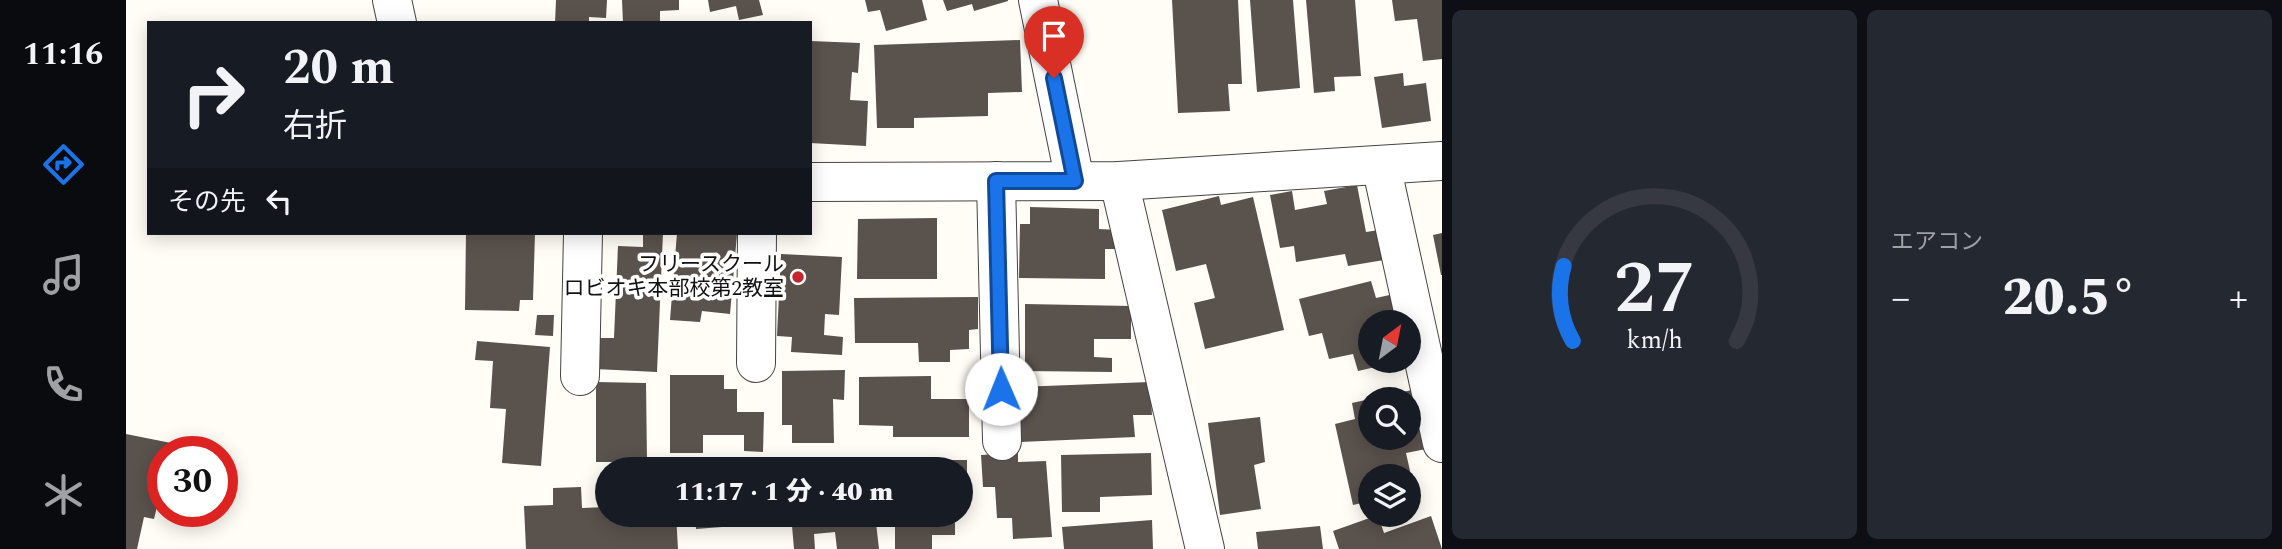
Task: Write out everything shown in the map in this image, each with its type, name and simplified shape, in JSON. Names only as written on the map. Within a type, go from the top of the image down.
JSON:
[{"type":"street","points":[[392,0],[397,21]]},
{"type":"street","points":[[1038,0],[1075,181]]},
{"type":"street","points":[[812,182],[1119,181],[1442,161]]},
{"type":"street","points":[[1381,164],[1442,443]]},
{"type":"street","points":[[996,181],[1002,441]]},
{"type":"street","points":[[1119,181],[1205,549]]},
{"type":"street","points":[[580,376],[583,235]]},
{"type":"street","points":[[756,363],[757,235]]},
{"type":"building","points":[[556,0],[607,0],[606,18],[555,21]]},
{"type":"building","points":[[622,0],[679,0],[679,10],[660,11],[660,21],[623,21]]},
{"type":"building","points":[[708,0],[759,0],[763,15],[739,20],[736,6],[710,12]]},
{"type":"building","points":[[865,0],[922,0],[927,20],[886,31],[880,10],[868,12]]},
{"type":"building","points":[[943,0],[1008,1],[974,11],[972,4],[947,11]]},
{"type":"building","points":[[1172,0],[1238,0],[1242,84],[1228,84],[1230,111],[1178,113]]},
{"type":"building","points":[[1250,0],[1293,0],[1300,88],[1257,92]]},
{"type":"building","points":[[1306,0],[1355,0],[1361,76],[1334,77],[1335,91],[1314,93]]},
{"type":"building","points":[[1392,0],[1442,0],[1442,59],[1423,61],[1417,19],[1395,21]]},
{"type":"building","points":[[1020,40],[1022,92],[988,93],[988,116],[914,118],[914,128],[877,128],[874,45]]},
{"type":"building","points":[[812,41],[860,43],[858,73],[852,72],[850,100],[868,101],[866,146],[812,143]]},
{"type":"building","points":[[1403,73],[1404,86],[1426,83],[1431,121],[1382,128],[1374,77]]},
{"type":"building","points":[[1357,185],[1366,232],[1379,230],[1384,260],[1348,266],[1345,254],[1296,262],[1294,246],[1280,248],[1270,195],[1292,191],[1295,210],[1327,204],[1324,191]]},
{"type":"building","points":[[1219,196],[1221,205],[1253,197],[1284,330],[1205,349],[1194,303],[1215,298],[1206,264],[1176,271],[1162,210]]},
{"type":"building","points":[[1030,207],[1099,209],[1099,229],[1119,230],[1119,249],[1105,249],[1105,279],[1019,278],[1020,224],[1030,224]]},
{"type":"building","points":[[937,218],[937,279],[857,279],[858,219]]},
{"type":"building","points":[[1442,233],[1442,275],[1441,275],[1433,235]]},
{"type":"building","points":[[466,235],[535,235],[533,300],[520,300],[519,311],[465,310]]},
{"type":"building","points":[[643,235],[663,235],[657,372],[595,369],[597,338],[614,338],[618,246],[643,247]]},
{"type":"building","points":[[677,235],[737,235],[730,314],[702,311],[700,322],[670,320]]},
{"type":"building","points":[[781,254],[842,257],[839,315],[825,314],[824,335],[843,337],[842,355],[791,352],[792,337],[777,336]]},
{"type":"building","points":[[1371,281],[1376,298],[1394,294],[1398,310],[1358,310],[1358,371],[1353,354],[1329,359],[1322,333],[1309,336],[1299,299]]},
{"type":"building","points":[[978,297],[978,329],[969,330],[969,349],[950,350],[950,362],[919,362],[918,343],[855,343],[854,298]]},
{"type":"building","points":[[1025,304],[1131,306],[1131,339],[1094,339],[1094,357],[1112,358],[1112,372],[1025,371]]},
{"type":"building","points":[[537,315],[554,315],[553,336],[535,335]]},
{"type":"building","points":[[477,341],[550,347],[541,466],[502,463],[506,409],[490,408],[493,361],[475,360]]},
{"type":"building","points":[[845,370],[844,400],[833,399],[834,443],[792,443],[792,425],[782,425],[782,371]]},
{"type":"building","points":[[670,375],[724,375],[724,389],[737,389],[737,412],[764,412],[763,452],[744,451],[744,435],[703,435],[703,453],[670,453]]},
{"type":"building","points":[[931,376],[931,399],[969,399],[969,437],[893,437],[893,426],[859,425],[859,377]]},
{"type":"building","points":[[596,382],[646,383],[647,457],[596,457]]},
{"type":"building","points":[[1150,382],[1152,415],[1133,415],[1135,437],[1020,442],[1018,387]]},
{"type":"building","points":[[1358,402],[1358,450],[1421,450],[1406,453],[1408,464],[1358,464],[1358,504],[1353,505],[1335,424],[1355,419],[1352,403]]},
{"type":"building","points":[[1260,417],[1265,462],[1254,465],[1261,509],[1220,515],[1208,423]]},
{"type":"building","points":[[1421,428],[1426,449],[1421,450]]},
{"type":"building","points":[[126,434],[147,438],[147,518],[144,517],[137,549],[126,549]]},
{"type":"building","points":[[1018,453],[1018,462],[1046,461],[1052,537],[1013,539],[1012,518],[997,518],[995,487],[983,487],[981,455]]},
{"type":"building","points":[[1151,453],[1152,495],[1100,497],[1100,512],[1062,512],[1061,455]]},
{"type":"building","points":[[581,487],[582,508],[595,507],[595,527],[677,527],[678,549],[526,549],[524,506],[553,505],[553,488]]},
{"type":"building","points":[[1431,516],[1442,549],[1339,549],[1333,531],[1358,522],[1358,527],[1382,527],[1384,533],[1401,527],[1421,527],[1421,520]]},
{"type":"building","points":[[1152,520],[1153,549],[1064,549],[1062,527]]},
{"type":"building","points":[[1320,526],[1323,549],[1258,549],[1256,532]]},
{"type":"building","points":[[792,527],[876,527],[879,549],[837,549],[835,532],[814,534],[815,549],[794,549]]},
{"type":"building","points":[[895,527],[955,527],[955,535],[932,535],[932,549],[895,549]]},
{"type":"place","name":"フリースクール ロビオキ本部校第2教室","points":[[798,277]]},
{"type":"route","points":[[1001,389],[996,181],[1075,181],[1054,78]]}]
